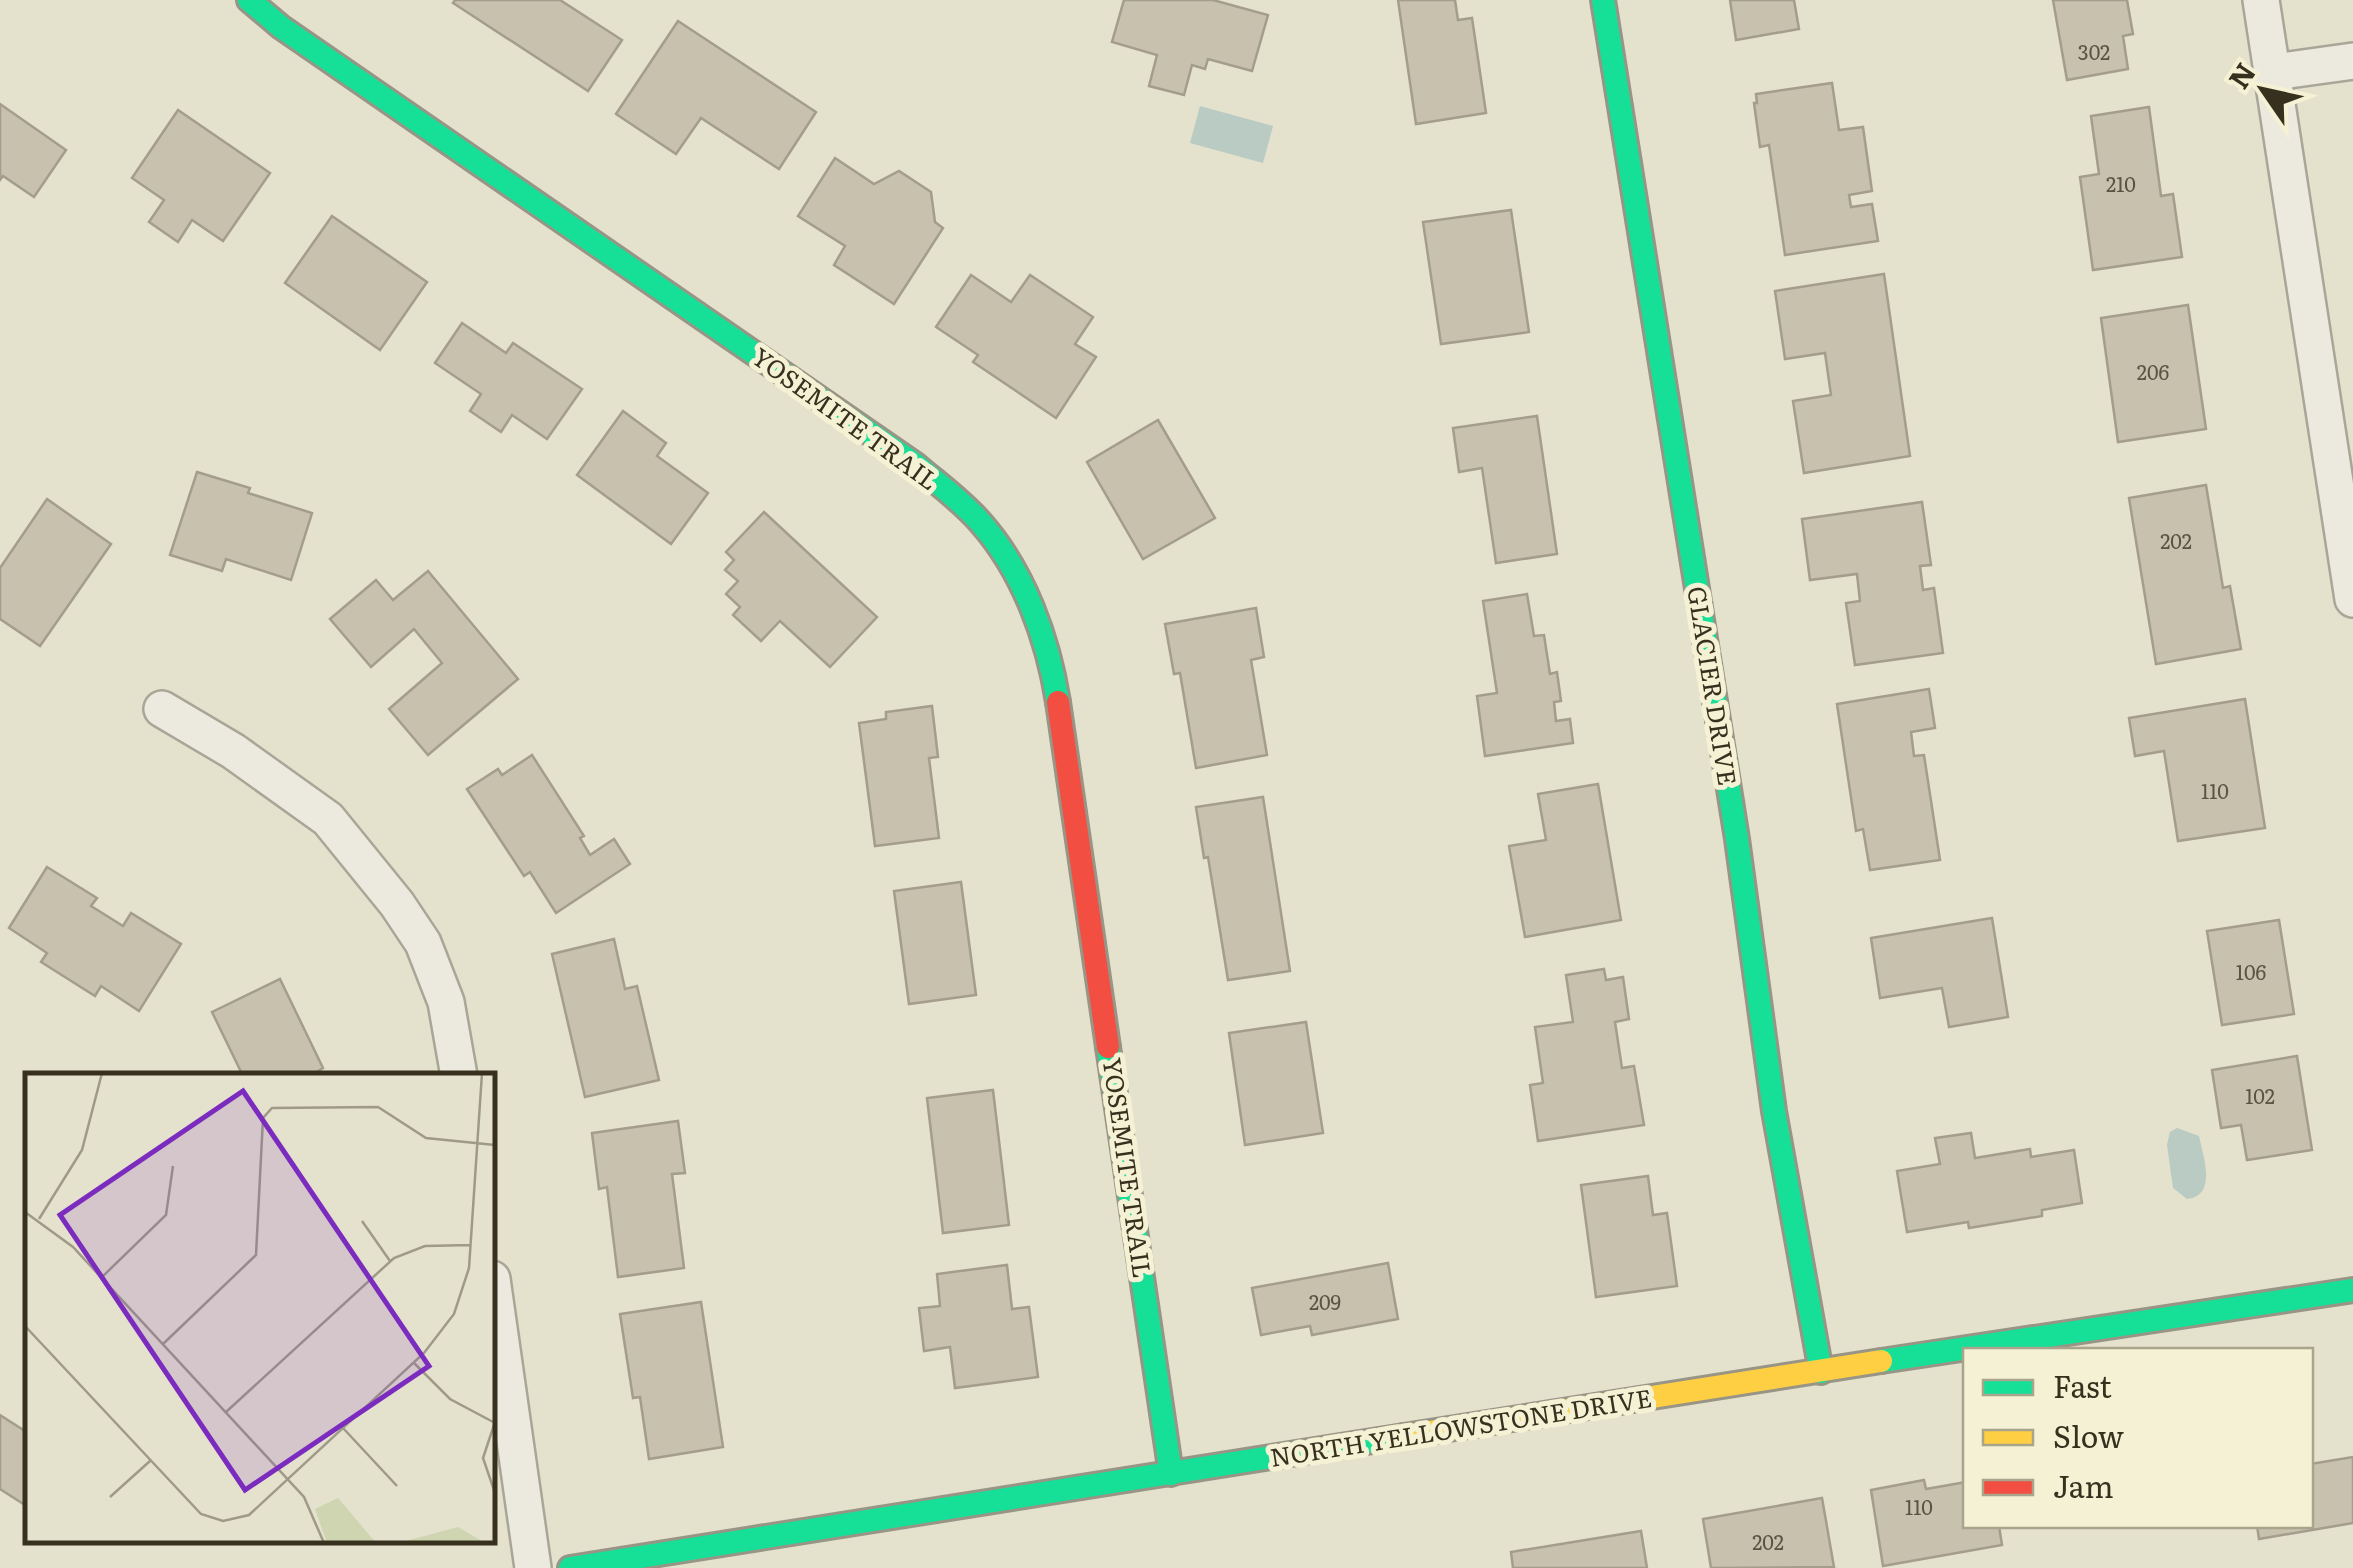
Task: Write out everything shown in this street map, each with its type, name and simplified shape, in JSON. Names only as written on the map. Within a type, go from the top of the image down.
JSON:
[{"type":"street","name":"YOSEMITE TRAIL","points":[[249,0],[281,27],[916,465],[984,527],[1016,575],[1038,618],[1053,670],[1171,1474]]},
{"type":"street","name":"GLACIER DRIVE","points":[[1603,0],[1737,839],[1774,1111],[1821,1372]]},
{"type":"street","points":[[2261,0],[2353,599]]},
{"type":"street","points":[[2274,72],[2353,61]]},
{"type":"street","points":[[162,710],[233,751],[328,820],[386,890],[423,943],[432,963],[446,1002],[458,1073]]},
{"type":"street","name":"NORTH YELLOWSTONE DRIVE","points":[[1977,1348],[2353,1290]]},
{"type":"street","points":[[495,1300],[533,1568]]},
{"type":"street","name":"NORTH YELLOWSTONE DRIVE","points":[[570,1568],[1963,1350]]},
{"type":"shaded area","points":[[1200,106],[1273,126],[1263,163],[1190,143]]},
{"type":"shaded area","points":[[2177,1128],[2199,1136],[2205,1164],[2203,1191],[2187,1199],[2173,1188],[2167,1145],[2170,1132]]},
{"type":"building","points":[[560,0],[622,40],[588,91],[453,3]]},
{"type":"building","points":[[1124,0],[1213,0],[1268,15],[1252,71],[1208,59],[1205,69],[1192,65],[1184,95],[1149,86],[1157,55],[1112,42]]},
{"type":"building","points":[[1398,0],[1455,0],[1458,20],[1472,18],[1486,113],[1416,124]]},
{"type":"building","points":[[1730,0],[1794,0],[1799,29],[1736,40]]},
{"type":"building","points":[[2053,0],[2127,0],[2133,34],[2123,36],[2128,69],[2067,80]]},
{"type":"building","points":[[678,21],[816,112],[779,169],[701,118],[676,154],[616,114]]},
{"type":"building","points":[[1832,83],[1839,130],[1863,127],[1872,191],[1849,195],[1851,207],[1872,204],[1878,241],[1785,255],[1769,145],[1760,147],[1756,94]]},
{"type":"building","points":[[0,104],[66,150],[34,197],[3,176],[0,180]]},
{"type":"building","points":[[2149,107],[2161,196],[2173,194],[2182,257],[2093,270],[2080,177],[2099,174],[2091,116]]},
{"type":"building","points":[[178,110],[270,173],[223,241],[192,220],[178,242],[149,222],[164,200],[132,178]]},
{"type":"building","points":[[835,158],[874,184],[899,171],[931,192],[935,222],[943,228],[894,304],[834,265],[845,246],[798,216]]},
{"type":"building","points":[[1511,210],[1529,332],[1441,344],[1423,222]]},
{"type":"building","points":[[332,216],[427,282],[380,350],[285,283]]},
{"type":"building","points":[[1884,274],[1910,456],[1804,473],[1793,401],[1831,395],[1825,353],[1785,359],[1775,291]]},
{"type":"building","points":[[971,275],[1011,302],[1030,275],[1093,317],[1075,344],[1096,357],[1056,418],[973,362],[978,355],[936,327]]},
{"type":"building","points":[[2188,305],[2206,429],[2118,442],[2101,318]]},
{"type":"building","points":[[462,323],[506,353],[513,343],[582,389],[547,439],[512,415],[501,432],[470,411],[481,394],[435,363]]},
{"type":"building","points":[[623,411],[666,443],[657,456],[708,493],[671,544],[577,475]]},
{"type":"building","points":[[1537,416],[1557,554],[1496,563],[1482,468],[1459,472],[1453,428]]},
{"type":"building","points":[[1158,420],[1215,518],[1143,559],[1087,462]]},
{"type":"building","points":[[197,472],[312,513],[291,580],[226,559],[222,571],[170,555]]},
{"type":"building","points":[[2206,485],[2223,588],[2230,586],[2241,649],[2156,664],[2129,498]]},
{"type":"building","points":[[47,499],[111,544],[40,646],[0,619],[0,568]]},
{"type":"building","points":[[1922,502],[1931,565],[1920,566],[1923,590],[1934,588],[1943,653],[1855,665],[1846,603],[1860,601],[1857,574],[1810,580],[1802,519]]},
{"type":"building","points":[[764,512],[877,617],[830,667],[780,621],[761,641],[733,615],[740,607],[726,594],[738,581],[725,570],[734,560],[726,552]]},
{"type":"building","points":[[428,571],[518,679],[428,755],[389,709],[442,663],[414,629],[371,667],[330,619],[376,580],[393,600]]},
{"type":"building","points":[[1527,594],[1534,636],[1544,635],[1550,674],[1557,672],[1561,701],[1554,702],[1556,721],[1570,719],[1573,743],[1485,756],[1477,696],[1497,693],[1483,601]]},
{"type":"building","points":[[1256,608],[1264,657],[1251,660],[1267,755],[1196,768],[1180,673],[1174,674],[1165,624]]},
{"type":"building","points":[[1929,689],[1935,728],[1911,732],[1914,756],[1924,755],[1940,860],[1870,870],[1863,829],[1856,831],[1837,704]]},
{"type":"building","points":[[2245,699],[2265,828],[2178,841],[2164,751],[2135,756],[2129,718]]},
{"type":"building","points":[[932,706],[938,757],[929,758],[939,838],[875,846],[859,723],[886,719],[886,712]]},
{"type":"building","points":[[532,755],[584,836],[580,838],[590,855],[614,839],[630,864],[556,913],[530,872],[524,876],[467,789],[498,769],[502,775]]},
{"type":"building","points":[[1598,784],[1621,920],[1525,937],[1509,846],[1546,840],[1538,794]]},
{"type":"building","points":[[1263,797],[1290,971],[1228,980],[1196,807]]},
{"type":"building","points":[[47,867],[97,898],[91,906],[123,926],[131,913],[181,944],[139,1011],[101,986],[95,996],[41,962],[47,953],[9,928]]},
{"type":"building","points":[[961,882],[976,995],[909,1004],[894,891]]},
{"type":"building","points":[[1992,918],[2008,1017],[1949,1027],[1942,988],[1880,998],[1871,938]]},
{"type":"building","points":[[2279,920],[2294,1014],[2222,1025],[2207,931]]},
{"type":"building","points":[[614,939],[625,989],[637,986],[659,1080],[585,1097],[552,954]]},
{"type":"building","points":[[1604,969],[1606,980],[1623,977],[1629,1019],[1615,1022],[1622,1068],[1634,1066],[1644,1125],[1538,1141],[1530,1085],[1543,1083],[1535,1027],[1573,1022],[1566,975]]},
{"type":"building","points":[[280,979],[323,1068],[315,1073],[242,1073],[212,1012]]},
{"type":"building","points":[[1306,1022],[1323,1133],[1245,1145],[1229,1033]]},
{"type":"building","points":[[2297,1056],[2312,1150],[2247,1160],[2241,1125],[2221,1128],[2212,1070]]},
{"type":"building","points":[[993,1090],[1009,1225],[943,1233],[927,1098]]},
{"type":"building","points":[[678,1121],[685,1173],[672,1174],[684,1268],[618,1277],[607,1187],[599,1189],[592,1133]]},
{"type":"building","points":[[1971,1133],[1975,1158],[2030,1149],[2031,1157],[2074,1150],[2082,1203],[2042,1210],[2042,1216],[1969,1228],[1968,1222],[1907,1232],[1897,1171],[1940,1164],[1935,1138]]},
{"type":"building","points":[[1648,1176],[1653,1215],[1667,1213],[1677,1286],[1596,1297],[1581,1185]]},
{"type":"building","points":[[1388,1263],[1398,1319],[1312,1335],[1310,1326],[1261,1335],[1252,1288]]},
{"type":"building","points":[[1007,1265],[1012,1309],[1029,1307],[1038,1377],[955,1388],[950,1347],[924,1351],[919,1308],[940,1306],[937,1274]]},
{"type":"building","points":[[701,1302],[723,1447],[649,1459],[640,1397],[633,1398],[620,1314]]},
{"type":"building","points":[[0,1415],[25,1431],[25,1505],[0,1489]]},
{"type":"building","points":[[2353,1457],[2353,1523],[2259,1539],[2257,1528],[2313,1528],[2313,1464]]},
{"type":"building","points":[[1924,1480],[1926,1489],[1963,1483],[1963,1528],[1999,1528],[2002,1545],[1883,1566],[1871,1490]]},
{"type":"building","points":[[1822,1498],[1834,1567],[1711,1568],[1703,1519]]},
{"type":"building","points":[[1641,1531],[1647,1568],[1513,1568],[1511,1552]]},
{"type":"traffic: fast","points":[[249,0],[281,27],[916,465],[958,500],[996,542],[1022,585],[1041,631],[1058,702]]},
{"type":"traffic: fast","points":[[1603,0],[1737,839],[1774,1111],[1821,1372]]},
{"type":"traffic: fast","points":[[1108,1047],[1171,1474]]},
{"type":"traffic: fast","points":[[1967,1348],[2353,1290]]},
{"type":"traffic: fast","points":[[1881,1361],[1963,1349]]},
{"type":"traffic: fast","points":[[570,1568],[1404,1436]]},
{"type":"traffic: slow","points":[[1404,1436],[1881,1361]]},
{"type":"traffic: jam","points":[[1058,702],[1108,1047]]}]
